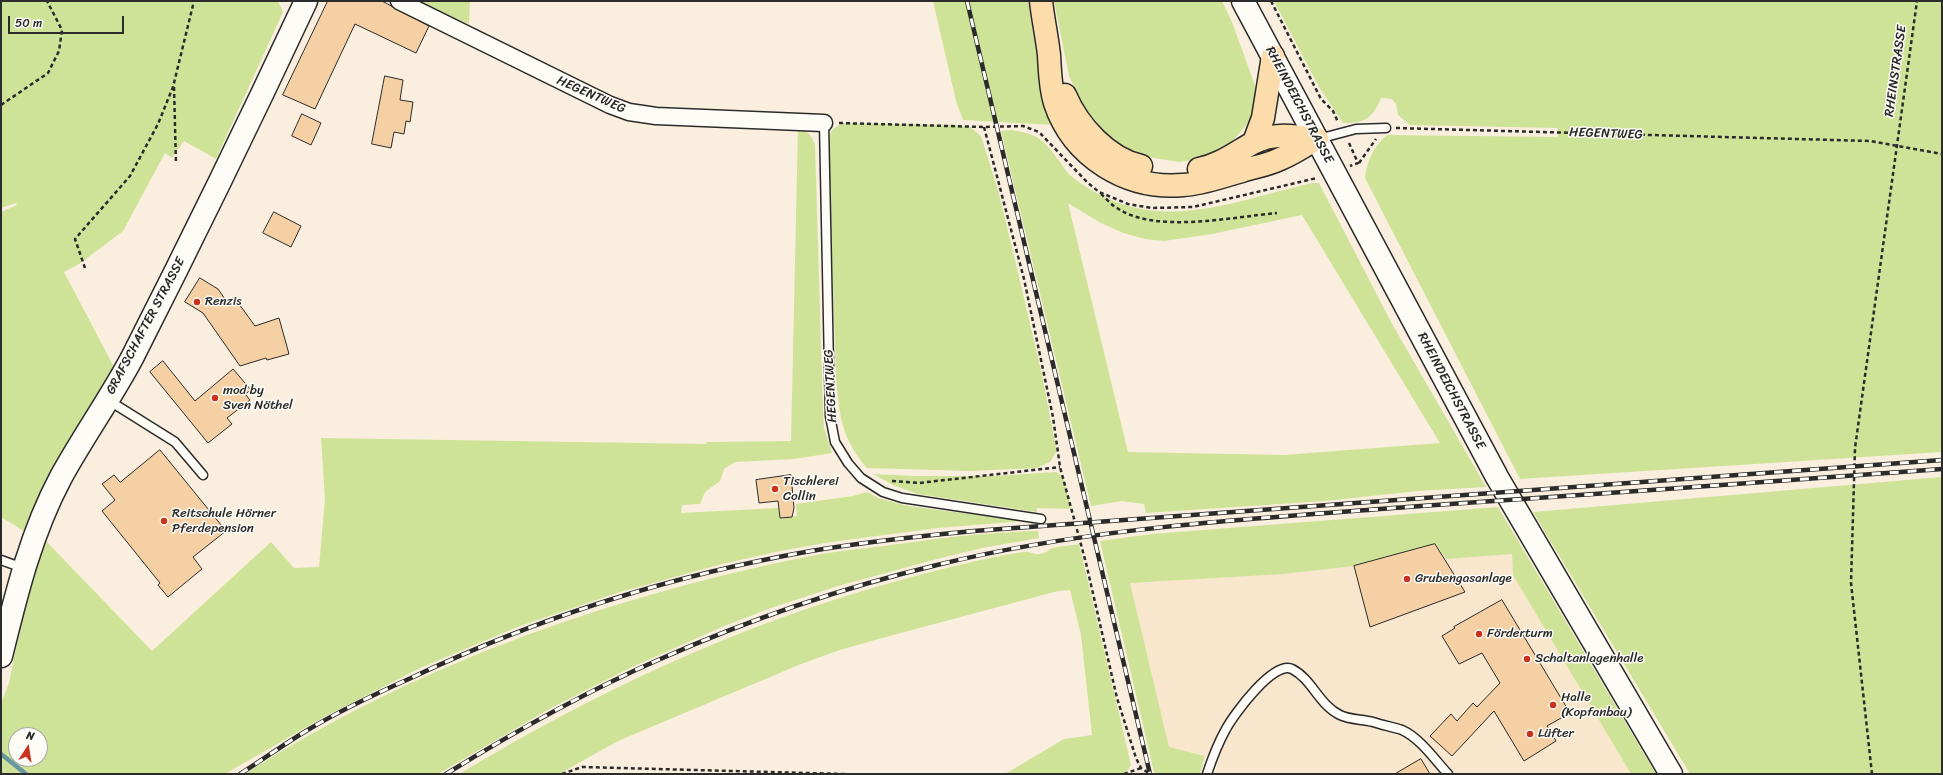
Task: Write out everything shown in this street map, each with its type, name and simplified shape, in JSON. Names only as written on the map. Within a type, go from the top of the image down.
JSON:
[{"type":"highway","points":[[1041,1],[1049,55],[1050,80],[1055,103],[1072,138],[1086,154],[1109,169],[1133,179],[1160,185],[1183,185],[1210,180],[1280,160],[1317,139]]},
{"type":"highway","points":[[1049,55],[1066,99],[1087,129],[1099,142],[1116,156],[1138,166],[1161,170],[1184,171],[1206,168],[1227,159],[1254,142],[1283,136],[1317,139]]},
{"type":"highway","points":[[1254,142],[1263,118],[1273,56]]},
{"type":"main road","name":"GRAFSCHAFTER STRASSE","points":[[1,656],[24,569],[36,533],[60,478],[130,360],[235,154],[306,1]]},
{"type":"main road","name":"RHEINDEICHSTRASSE","points":[[1243,1],[1497,477],[1671,774]]},
{"type":"street","name":"HEGENTWEG","points":[[400,1],[561,82],[610,105],[629,112],[656,116],[824,123]]},
{"type":"lane","name":"HEGENTWEG","points":[[824,123],[830,416],[835,442],[848,463],[863,479],[883,492],[902,498],[1041,519]]},
{"type":"lane","points":[[1317,139],[1356,129],[1386,128]]},
{"type":"lane","points":[[107,399],[175,442],[203,476]]},
{"type":"lane","points":[[1,560],[24,569]]},
{"type":"lane","points":[[1207,774],[1226,729],[1235,714],[1265,680],[1282,668],[1290,668],[1304,678],[1317,696],[1334,712],[1346,718],[1369,721],[1403,731],[1417,740],[1448,774]]},
{"type":"path","points":[[1,105],[48,73],[59,51],[62,30],[47,1]]},
{"type":"path","points":[[85,268],[75,239],[130,176],[158,124],[174,83],[194,1]]},
{"type":"path","points":[[1271,1],[1321,99],[1333,111],[1358,163]]},
{"type":"path","name":"RHEINSTRASSE","points":[[1872,774],[1851,583],[1855,448],[1917,1]]},
{"type":"path","points":[[174,83],[176,164]]},
{"type":"path","points":[[824,123],[984,127],[1024,279],[1053,417],[1060,467],[1086,563],[1117,698],[1131,747],[1141,768],[1150,774]]},
{"type":"path","points":[[1334,172],[1358,163],[1368,148],[1386,128]]},
{"type":"path","name":"HEGENTWEG","points":[[1386,128],[1870,141],[1896,144],[1942,154]]},
{"type":"path","points":[[1099,192],[1117,209],[1143,219],[1173,223],[1277,213]]},
{"type":"path","points":[[863,479],[919,483],[1060,467]]},
{"type":"path","points":[[562,774],[582,767],[845,774]]},
{"type":"path","points":[[1124,774],[1141,768]]},
{"type":"shaded area","points":[[1436,544],[1446,559],[1512,554],[1513,575],[1631,774],[1215,774],[1219,759],[1169,748],[1130,583],[1284,574],[1354,566]]},
{"type":"green space","points":[[1,1],[278,1],[283,12],[216,159],[184,141],[172,158],[165,153],[123,231],[79,264],[64,272],[115,369],[27,533],[1,517],[1,212],[17,205],[16,203],[1,208]]},
{"type":"green space","points":[[417,1],[470,1],[469,24]]},
{"type":"green space","points":[[933,1],[1028,1],[1045,106],[1055,125],[963,120],[956,101]]},
{"type":"green space","points":[[1054,1],[1222,1],[1232,22],[1257,91],[1255,109],[1248,123],[1224,151],[1207,158],[1179,162],[1142,156],[1112,140],[1083,106],[1069,76]]},
{"type":"green space","points":[[1274,1],[1942,1],[1942,452],[1520,479],[1365,178],[1367,166],[1372,155],[1387,135],[1558,137],[1558,128],[1410,125],[1398,115],[1396,104],[1392,99],[1381,98],[1375,110],[1367,118],[1362,121],[1343,123],[1319,87]]},
{"type":"green space","points":[[843,123],[956,125],[970,127],[981,136],[998,190],[1042,375],[1056,448],[1056,452],[1050,462],[1037,468],[970,471],[867,468],[858,457],[847,436],[840,414],[836,376],[828,139],[833,129]]},
{"type":"green space","points":[[798,127],[809,134],[815,145],[823,411],[824,428],[832,453],[794,459],[735,462],[724,469],[720,481],[705,492],[700,504],[682,505],[681,513],[778,508],[780,518],[797,516],[796,504],[853,496],[867,492],[878,498],[908,506],[1023,521],[938,528],[831,542],[780,551],[722,564],[620,592],[520,626],[420,668],[324,717],[225,774],[1,774],[1,704],[9,683],[28,587],[43,538],[152,651],[271,542],[294,568],[319,567],[325,499],[321,438],[706,444],[707,442],[791,441]]},
{"type":"green space","points":[[1012,130],[1029,134],[1040,139],[1045,143],[1071,176],[1101,195],[1130,206],[1159,211],[1189,211],[1219,206],[1312,183],[1319,183],[1391,322],[1486,487],[1418,491],[1325,501],[1146,513],[1144,504],[1122,501],[1091,506],[1001,131]],"holes":[[[1068,203],[1099,222],[1123,233],[1145,239],[1164,241],[1212,234],[1302,215],[1440,443],[1284,455],[1128,452]]]},
{"type":"green space","points":[[1056,472],[1063,477],[1071,509],[1037,508],[1037,512],[918,494],[893,485],[873,474],[916,476],[995,476]]},
{"type":"green space","points":[[1942,477],[1942,774],[1690,774],[1533,512]]},
{"type":"green space","points":[[1498,507],[1656,774],[1631,774],[1513,575],[1512,554],[1446,559],[1436,544],[1354,566],[1284,574],[1130,583],[1169,747],[1205,756],[1200,774],[1159,774],[1154,772],[1100,541],[1152,534]]},
{"type":"green space","points":[[1038,531],[1039,538],[982,548],[838,586],[771,608],[722,627],[630,668],[549,709],[438,774],[245,774],[308,736],[374,701],[441,669],[510,641],[581,616],[652,594],[724,575],[819,554],[964,536]]},
{"type":"green space","points":[[1079,544],[1131,765],[1124,773],[1005,774],[1064,739],[1092,735],[1081,635],[1070,590],[1058,591],[882,638],[840,650],[801,664],[618,741],[559,774],[459,774],[563,715],[615,689],[721,641],[776,620],[832,600],[940,570],[989,558],[1023,552],[1042,554],[1052,548]]},
{"type":"building","points":[[328,1],[382,1],[429,26],[416,53],[355,24],[315,109],[283,95]]},
{"type":"building","points":[[385,76],[403,80],[400,100],[413,102],[410,122],[406,121],[404,134],[394,132],[391,148],[372,144]]},
{"type":"building","points":[[302,114],[321,123],[311,145],[292,136]]},
{"type":"building","points":[[274,212],[301,226],[291,247],[263,233]]},
{"type":"building","points":[[200,278],[218,289],[227,302],[234,297],[255,326],[279,318],[289,354],[267,360],[266,358],[240,366],[203,313],[185,302]]},
{"type":"building","points":[[163,361],[195,401],[233,369],[251,390],[245,394],[250,400],[227,418],[232,424],[208,443],[150,372]]},
{"type":"building","name":"Reitschule Hörner Pferdepension","points":[[160,450],[226,531],[193,557],[202,569],[168,597],[158,585],[160,583],[102,511],[115,500],[102,484],[114,475],[120,482]]},
{"type":"building","name":"Tischlerei Collin","points":[[791,475],[794,508],[792,517],[780,518],[778,501],[759,503],[756,480]]},
{"type":"building","name":"Grubengasanlage","points":[[1435,544],[1465,592],[1370,627],[1354,566]]},
{"type":"building","points":[[1502,600],[1570,713],[1547,726],[1556,741],[1524,761],[1494,711],[1452,756],[1430,736],[1451,714],[1457,721],[1473,703],[1477,707],[1500,683],[1482,653],[1459,664],[1442,636],[1455,628],[1454,627]]},
{"type":"building","points":[[1421,759],[1430,774],[1395,774]]},
{"type":"waterway","points":[[1,754],[26,774]]},
{"type":"railway","points":[[967,1],[1150,774]]},
{"type":"railway","points":[[240,774],[306,731],[344,710],[384,690],[507,636],[606,601],[657,586],[759,561],[811,551],[974,531],[1942,460]]},
{"type":"railway","points":[[446,774],[577,699],[631,672],[692,645],[761,618],[830,595],[901,574],[995,552],[1112,533],[1171,526],[1407,507],[1942,469]]},
{"type":"place","name":"Renzis","points":[[197,302]]},
{"type":"place","name":"mod by Sven Nöthel","points":[[215,398]]},
{"type":"place","name":"Tischlerei Collin","points":[[775,489]]},
{"type":"place","name":"Reitschule Hörner Pferdepension","points":[[164,521]]},
{"type":"place","name":"Grubengasanlage","points":[[1407,579]]},
{"type":"place","name":"Förderturm","points":[[1479,634]]},
{"type":"place","name":"Schaltanlagenhalle","points":[[1527,659]]},
{"type":"place","name":"Halle (Kopfanbau)","points":[[1553,705]]},
{"type":"place","name":"Lüfter","points":[[1530,734]]}]
